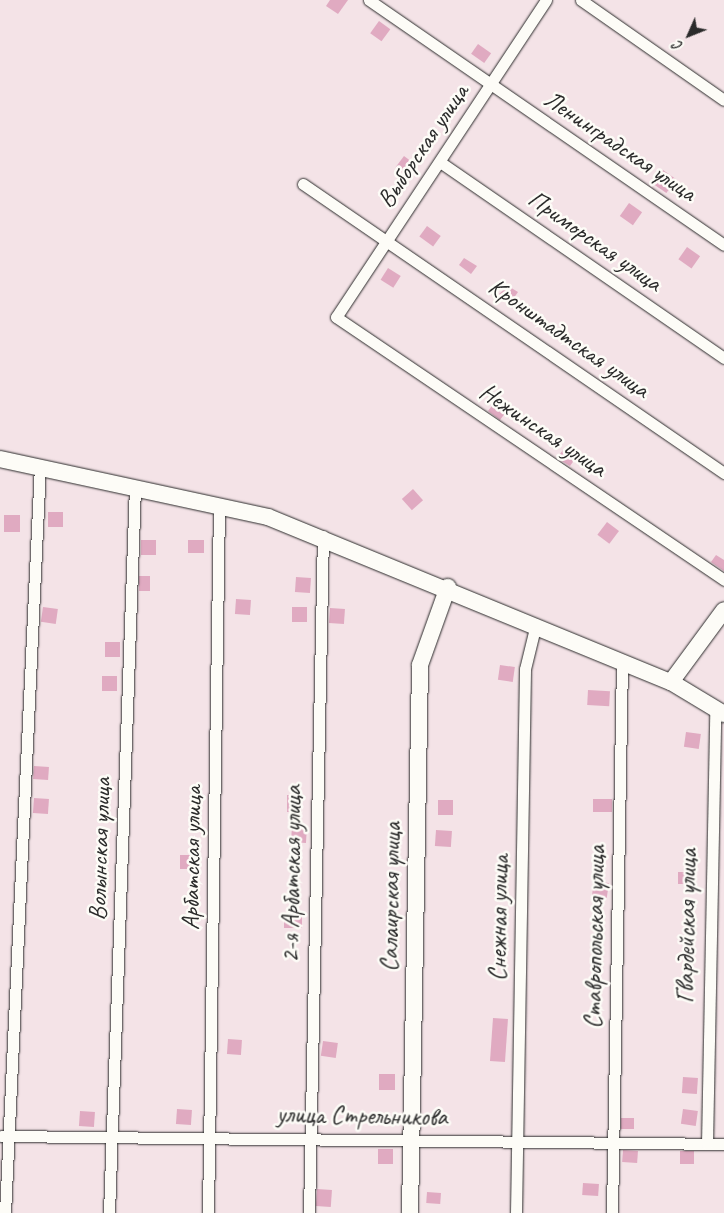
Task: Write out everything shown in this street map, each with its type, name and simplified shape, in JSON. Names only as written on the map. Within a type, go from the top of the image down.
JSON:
[{"type":"main road","points":[[0,459],[219,505],[323,536],[671,682],[720,712]]},
{"type":"main road","name":"Салаирская улица","points":[[410,1213],[413,1140],[420,665],[448,588]]},
{"type":"main road","points":[[671,682],[724,610]]},
{"type":"street","name":"Ленинградская улица","points":[[369,0],[724,245]]},
{"type":"street","name":"Выборская улица","points":[[336,317],[546,0]]},
{"type":"street","points":[[581,0],[724,100]]},
{"type":"street","name":"Приморская улица","points":[[440,162],[724,358]]},
{"type":"street","name":"Кронштадтская улица","points":[[303,184],[388,239],[724,473]]},
{"type":"street","name":"Нежинская улица","points":[[336,317],[724,580]]},
{"type":"street","points":[[5,1213],[3,1136],[40,466]]},
{"type":"street","name":"Волынская улица","points":[[109,1213],[135,487]]},
{"type":"street","name":"Арбатская улица","points":[[208,1213],[219,505]]},
{"type":"street","name":"2-я Арбатская улица","points":[[309,1213],[323,536]]},
{"type":"street","name":"Снежная улица","points":[[516,1213],[525,669],[536,624]]},
{"type":"street","name":"Ставропольская улица","points":[[612,1213],[615,1142],[622,661]]},
{"type":"street","name":"Гвардейская улица","points":[[708,1144],[720,712]]},
{"type":"street","name":"улица Стрельникова","points":[[3,1136],[724,1144]]},
{"type":"building","points":[[330,0],[348,0],[338,14],[326,6]]},
{"type":"building","points":[[379,21],[390,29],[382,41],[370,33]]},
{"type":"building","points":[[478,44],[491,53],[484,63],[471,54]]},
{"type":"building","points":[[404,156],[416,165],[408,176],[396,167]]},
{"type":"building","points":[[663,170],[676,179],[666,193],[653,184]]},
{"type":"building","points":[[629,203],[642,212],[633,225],[620,216]]},
{"type":"building","points":[[427,226],[441,236],[433,247],[419,237]]},
{"type":"building","points":[[687,247],[700,256],[692,268],[678,259]]},
{"type":"building","points":[[464,258],[477,266],[471,274],[459,265]]},
{"type":"building","points":[[388,268],[401,276],[393,288],[381,280]]},
{"type":"building","points":[[508,286],[518,292],[511,302],[499,294]]},
{"type":"building","points":[[494,403],[506,412],[500,420],[488,411]]},
{"type":"building","points":[[563,450],[575,459],[570,466],[557,458]]},
{"type":"building","points":[[413,489],[423,500],[412,510],[402,499]]},
{"type":"building","points":[[48,512],[63,512],[63,527],[48,527]]},
{"type":"building","points":[[4,515],[20,515],[20,532],[4,532]]},
{"type":"building","points":[[607,522],[619,531],[609,544],[597,535]]},
{"type":"building","points":[[141,540],[156,540],[156,555],[141,555]]},
{"type":"building","points":[[188,540],[204,540],[204,553],[188,553]]},
{"type":"building","points":[[716,555],[724,560],[724,571],[711,562]]},
{"type":"building","points":[[139,576],[150,576],[150,591],[139,591]]},
{"type":"building","points":[[296,577],[311,578],[310,593],[295,592]]},
{"type":"building","points":[[236,599],[251,600],[250,615],[235,614]]},
{"type":"building","points":[[43,607],[58,609],[56,624],[41,622]]},
{"type":"building","points":[[292,607],[307,607],[307,622],[292,622]]},
{"type":"building","points":[[330,608],[345,609],[344,624],[329,623]]},
{"type":"building","points":[[105,642],[120,642],[120,657],[105,657]]},
{"type":"building","points":[[500,665],[515,667],[513,682],[498,680]]},
{"type":"building","points":[[102,676],[117,676],[117,691],[102,691]]},
{"type":"building","points":[[588,690],[610,691],[609,706],[587,705]]},
{"type":"building","points":[[686,732],[701,734],[699,749],[684,747]]},
{"type":"building","points":[[34,766],[49,767],[48,780],[33,779]]},
{"type":"building","points":[[287,795],[302,795],[302,812],[287,812]]},
{"type":"building","points":[[34,798],[49,799],[48,814],[33,813]]},
{"type":"building","points":[[593,799],[612,799],[612,812],[593,812]]},
{"type":"building","points":[[438,800],[453,800],[453,815],[438,815]]},
{"type":"building","points":[[292,827],[307,828],[306,843],[291,842]]},
{"type":"building","points":[[436,830],[452,831],[451,847],[435,846]]},
{"type":"building","points":[[180,855],[195,855],[195,869],[180,869]]},
{"type":"building","points":[[678,872],[694,872],[694,884],[678,884]]},
{"type":"building","points":[[594,881],[609,883],[607,898],[592,896]]},
{"type":"building","points":[[284,916],[302,916],[302,928],[284,928]]},
{"type":"building","points":[[493,1018],[508,1019],[505,1062],[490,1061]]},
{"type":"building","points":[[228,1039],[242,1040],[241,1055],[227,1054]]},
{"type":"building","points":[[323,1041],[338,1043],[336,1058],[321,1056]]},
{"type":"building","points":[[379,1074],[395,1074],[395,1090],[379,1090]]},
{"type":"building","points":[[683,1077],[698,1078],[697,1094],[682,1093]]},
{"type":"building","points":[[177,1109],[192,1110],[191,1125],[176,1124]]},
{"type":"building","points":[[683,1109],[698,1111],[696,1126],[681,1124]]},
{"type":"building","points":[[80,1111],[95,1112],[94,1127],[79,1126]]},
{"type":"building","points":[[621,1118],[634,1118],[634,1129],[621,1129]]},
{"type":"building","points":[[378,1149],[393,1149],[393,1164],[378,1164]]},
{"type":"building","points":[[623,1150],[638,1151],[637,1163],[622,1162]]},
{"type":"building","points":[[680,1151],[694,1151],[694,1164],[680,1164]]},
{"type":"building","points":[[583,1183],[599,1184],[598,1196],[582,1195]]},
{"type":"building","points":[[317,1189],[332,1190],[331,1207],[316,1206]]},
{"type":"building","points":[[427,1192],[441,1193],[440,1204],[426,1203]]}]
